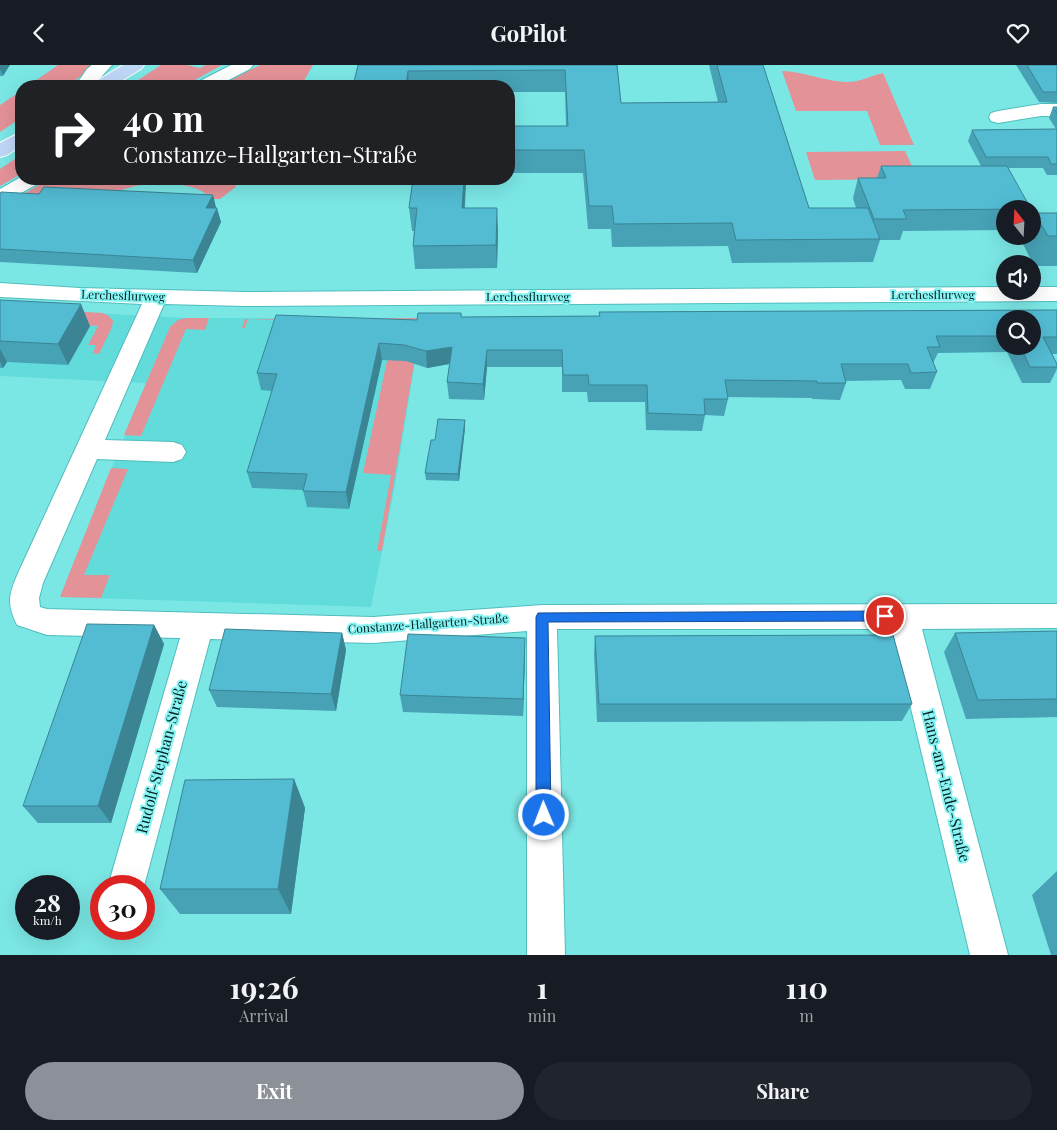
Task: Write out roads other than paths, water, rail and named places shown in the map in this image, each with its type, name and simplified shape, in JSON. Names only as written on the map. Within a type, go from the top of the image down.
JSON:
[{"type":"main road","points":[[111,80],[135,65]]},
{"type":"main road","points":[[0,151],[15,142]]},
{"type":"street","points":[[89,80],[103,65]]},
{"type":"street","points":[[215,80],[244,65]]},
{"type":"street","points":[[998,117],[1041,110],[1057,110]]},
{"type":"street","points":[[0,197],[21,185]]},
{"type":"street","name":"Lerchesflurweg","points":[[0,290],[245,299],[1057,294]]},
{"type":"street","name":"Constanze-Hallgarten-Straße","points":[[156,297],[25,592],[23,605],[28,616],[48,622],[372,630],[542,617],[1057,616]]},
{"type":"street","points":[[88,449],[173,451]]},
{"type":"street","name":"Hans-am-Ende-Straße","points":[[904,616],[989,955]]},
{"type":"street","points":[[542,617],[546,955]]},
{"type":"street","name":"Rudolf-Stephan-Straße","points":[[129,875],[198,627]]}]
